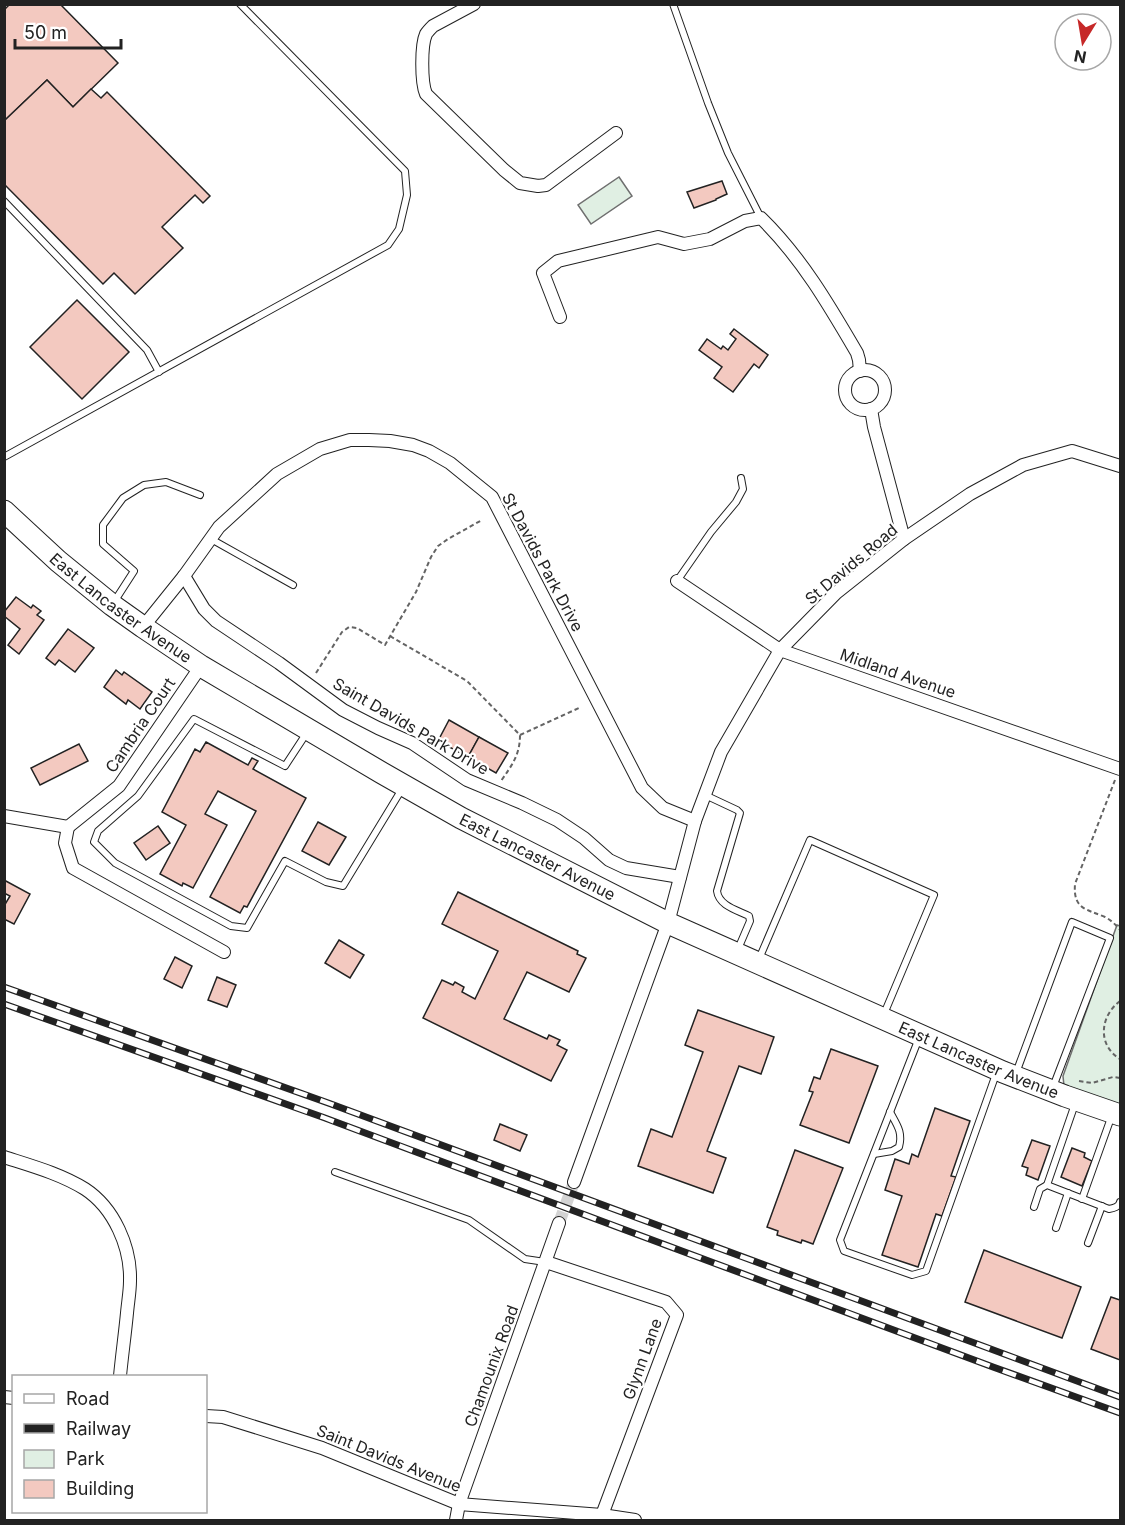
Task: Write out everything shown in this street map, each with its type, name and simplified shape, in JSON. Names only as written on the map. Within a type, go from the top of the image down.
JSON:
[{"type":"highway","name":"East Lancaster Avenue","points":[[4,510],[58,561],[143,627],[201,666],[461,818],[668,923],[1007,1073],[1054,1084],[1077,1100],[1117,1113]]},
{"type":"street","points":[[474,4],[428,31],[424,42],[422,80],[426,94],[504,170],[520,183],[530,186],[546,185],[616,133]]},
{"type":"street","points":[[560,317],[543,273],[558,261],[658,237],[684,244],[710,239],[745,220],[761,218],[810,276],[857,353],[861,371]]},
{"type":"street","points":[[861,371],[875,374],[883,384],[883,399],[871,409],[858,409],[846,397],[845,386],[848,380],[852,375],[861,371]]},
{"type":"street","points":[[871,409],[904,539]]},
{"type":"street","name":"St Davids Park Drive","points":[[143,627],[219,527],[277,474],[320,449],[350,440],[390,441],[429,451],[450,462],[492,497],[642,788],[663,807],[695,821]]},
{"type":"street","name":"St Davids Road","points":[[668,923],[695,821],[721,752],[780,650],[836,593],[904,539],[970,494],[1023,465],[1072,451],[1120,465]]},
{"type":"street","name":"Saint Davids Park Drive","points":[[184,576],[204,609],[216,621],[343,710],[412,743],[467,780],[557,820],[584,838],[609,860],[626,868],[680,877]]},
{"type":"street","name":"Midland Avenue","points":[[678,581],[780,650],[1120,769]]},
{"type":"street","name":"Cambria Court","points":[[68,827],[119,786],[201,666]]},
{"type":"street","points":[[4,816],[68,827],[65,843],[73,868],[224,952]]},
{"type":"street","points":[[574,1182],[668,923]]},
{"type":"street","points":[[4,1156],[67,1179],[87,1190],[102,1203],[113,1220],[123,1240],[129,1263],[130,1281],[120,1375]]},
{"type":"street","name":"Chamounix Road","points":[[456,1521],[459,1504],[559,1223]]},
{"type":"street","name":"Glynn Lane","points":[[546,1262],[666,1302],[676,1315],[602,1515]]},
{"type":"street","name":"Saint Davids Avenue","points":[[207,1416],[223,1417],[322,1448],[459,1504],[602,1515],[635,1521]]},
{"type":"lane","points":[[4,457],[388,245],[399,229],[407,195],[405,171],[240,4]]},
{"type":"lane","points":[[673,4],[728,153],[761,218]]},
{"type":"lane","points":[[4,201],[147,350],[159,372]]},
{"type":"lane","points":[[678,581],[711,532],[736,502],[743,489],[741,478]]},
{"type":"lane","points":[[112,604],[134,571],[103,544],[104,525],[123,498],[144,485],[166,483],[200,495]]},
{"type":"lane","points":[[211,539],[292,585]]},
{"type":"lane","points":[[308,729],[285,766],[194,719],[138,796],[98,831],[94,842],[115,863],[231,926],[247,928],[285,861],[326,882],[343,886],[404,786]]},
{"type":"lane","points":[[705,795],[740,813],[717,891],[721,902],[749,916],[750,921],[736,953]]},
{"type":"lane","points":[[758,963],[810,840],[934,895],[883,1018]]},
{"type":"lane","points":[[920,1035],[840,1240],[844,1251],[912,1275],[926,1270],[1072,922],[1110,938],[1054,1084]]},
{"type":"lane","points":[[1034,1207],[1040,1189],[1047,1185],[1077,1100]]},
{"type":"lane","points":[[874,1154],[892,1151],[899,1147],[901,1138],[898,1126],[890,1113]]},
{"type":"lane","points":[[1082,1199],[1117,1113]]},
{"type":"lane","points":[[335,1172],[469,1220],[525,1258],[546,1262]]},
{"type":"lane","points":[[1047,1185],[1109,1209],[1116,1208],[1120,1202]]},
{"type":"lane","points":[[1056,1228],[1068,1193]]},
{"type":"lane","points":[[1088,1243],[1102,1206]]},
{"type":"path","points":[[312,679],[342,632],[349,627],[357,628],[385,645],[416,592],[438,546],[482,520]]},
{"type":"path","points":[[390,636],[466,681],[520,735],[517,757],[499,786]]},
{"type":"path","points":[[520,735],[579,708]]},
{"type":"path","points":[[1120,769],[1075,890],[1077,903],[1083,908],[1108,918],[1120,930]]},
{"type":"path","points":[[1120,1001],[1105,1019],[1104,1032],[1108,1047],[1120,1059]]},
{"type":"path","points":[[1054,1084],[1063,1076],[1076,1081],[1092,1083],[1113,1077],[1120,1078]]},
{"type":"green space","points":[[619,177],[632,196],[591,224],[578,205]]},
{"type":"green space","points":[[1117,925],[1120,926],[1120,1115],[1065,1096],[1063,1076]]},
{"type":"building","points":[[10,4],[60,4],[118,63],[73,107],[47,80],[4,121],[4,10]]},
{"type":"building","points":[[47,80],[73,107],[91,89],[101,98],[107,92],[210,196],[203,203],[195,195],[162,227],[183,248],[135,294],[114,273],[103,284],[4,184],[4,121]]},
{"type":"building","points":[[722,181],[727,194],[694,208],[687,192]]},
{"type":"building","points":[[77,300],[129,352],[82,399],[30,347]]},
{"type":"building","points":[[734,329],[768,355],[759,368],[754,364],[733,392],[714,378],[722,367],[699,350],[707,339],[721,349],[723,346],[728,350],[736,339],[730,334]]},
{"type":"building","points":[[16,597],[31,608],[33,605],[41,611],[37,615],[44,620],[19,654],[8,645],[20,629],[4,616],[4,612]]},
{"type":"building","points":[[68,629],[94,648],[75,672],[59,660],[55,665],[46,658]]},
{"type":"building","points":[[116,670],[122,675],[124,672],[152,692],[140,709],[128,700],[126,704],[104,687]]},
{"type":"building","points":[[449,720],[479,737],[468,757],[438,741]]},
{"type":"building","points":[[479,737],[508,753],[496,773],[468,757]]},
{"type":"building","points":[[206,742],[248,765],[252,758],[258,761],[253,769],[306,798],[247,907],[244,906],[240,913],[210,897],[256,811],[218,791],[205,814],[227,825],[193,888],[183,883],[182,886],[160,874],[186,825],[162,812],[195,749],[200,752]]},
{"type":"building","points":[[79,744],[88,761],[40,785],[31,768]]},
{"type":"building","points":[[318,822],[346,837],[329,865],[302,851]]},
{"type":"building","points":[[158,826],[170,843],[146,860],[134,843]]},
{"type":"building","points":[[4,880],[30,894],[14,924],[4,919],[4,906],[10,896],[4,893]]},
{"type":"building","points":[[458,892],[578,951],[577,954],[586,958],[569,992],[527,972],[504,1019],[547,1039],[549,1035],[560,1040],[557,1045],[567,1050],[551,1081],[423,1018],[442,980],[453,985],[455,982],[464,987],[462,992],[475,999],[498,951],[442,924]]},
{"type":"building","points":[[339,940],[364,955],[350,978],[325,963]]},
{"type":"building","points":[[175,957],[192,966],[182,988],[164,979]]},
{"type":"building","points":[[217,977],[236,985],[227,1007],[208,1000]]},
{"type":"building","points":[[698,1010],[774,1037],[761,1074],[739,1066],[707,1151],[726,1158],[713,1193],[638,1166],[651,1129],[672,1137],[703,1052],[685,1045]]},
{"type":"building","points":[[831,1049],[878,1066],[849,1143],[800,1125],[813,1092],[809,1091],[814,1077],[820,1079]]},
{"type":"building","points":[[935,1108],[970,1121],[951,1176],[956,1177],[942,1216],[936,1214],[918,1267],[882,1255],[902,1196],[885,1190],[895,1159],[909,1164],[912,1154],[918,1157]]},
{"type":"building","points":[[500,1124],[527,1135],[520,1151],[494,1140]]},
{"type":"building","points":[[1032,1140],[1050,1146],[1038,1180],[1026,1175],[1028,1168],[1022,1166]]},
{"type":"building","points":[[1072,1148],[1085,1153],[1084,1157],[1092,1161],[1082,1186],[1061,1177]]},
{"type":"building","points":[[795,1150],[843,1168],[813,1244],[802,1240],[801,1243],[777,1235],[778,1231],[767,1227]]},
{"type":"building","points":[[984,1250],[1081,1287],[1062,1338],[965,1302]]},
{"type":"building","points":[[1111,1297],[1120,1300],[1120,1360],[1091,1349]]},
{"type":"tunnel","points":[[559,1223],[574,1182]]},
{"type":"railway","points":[[4,987],[331,1104],[1120,1397]]},
{"type":"railway","points":[[4,1004],[325,1118],[1120,1413]]}]
